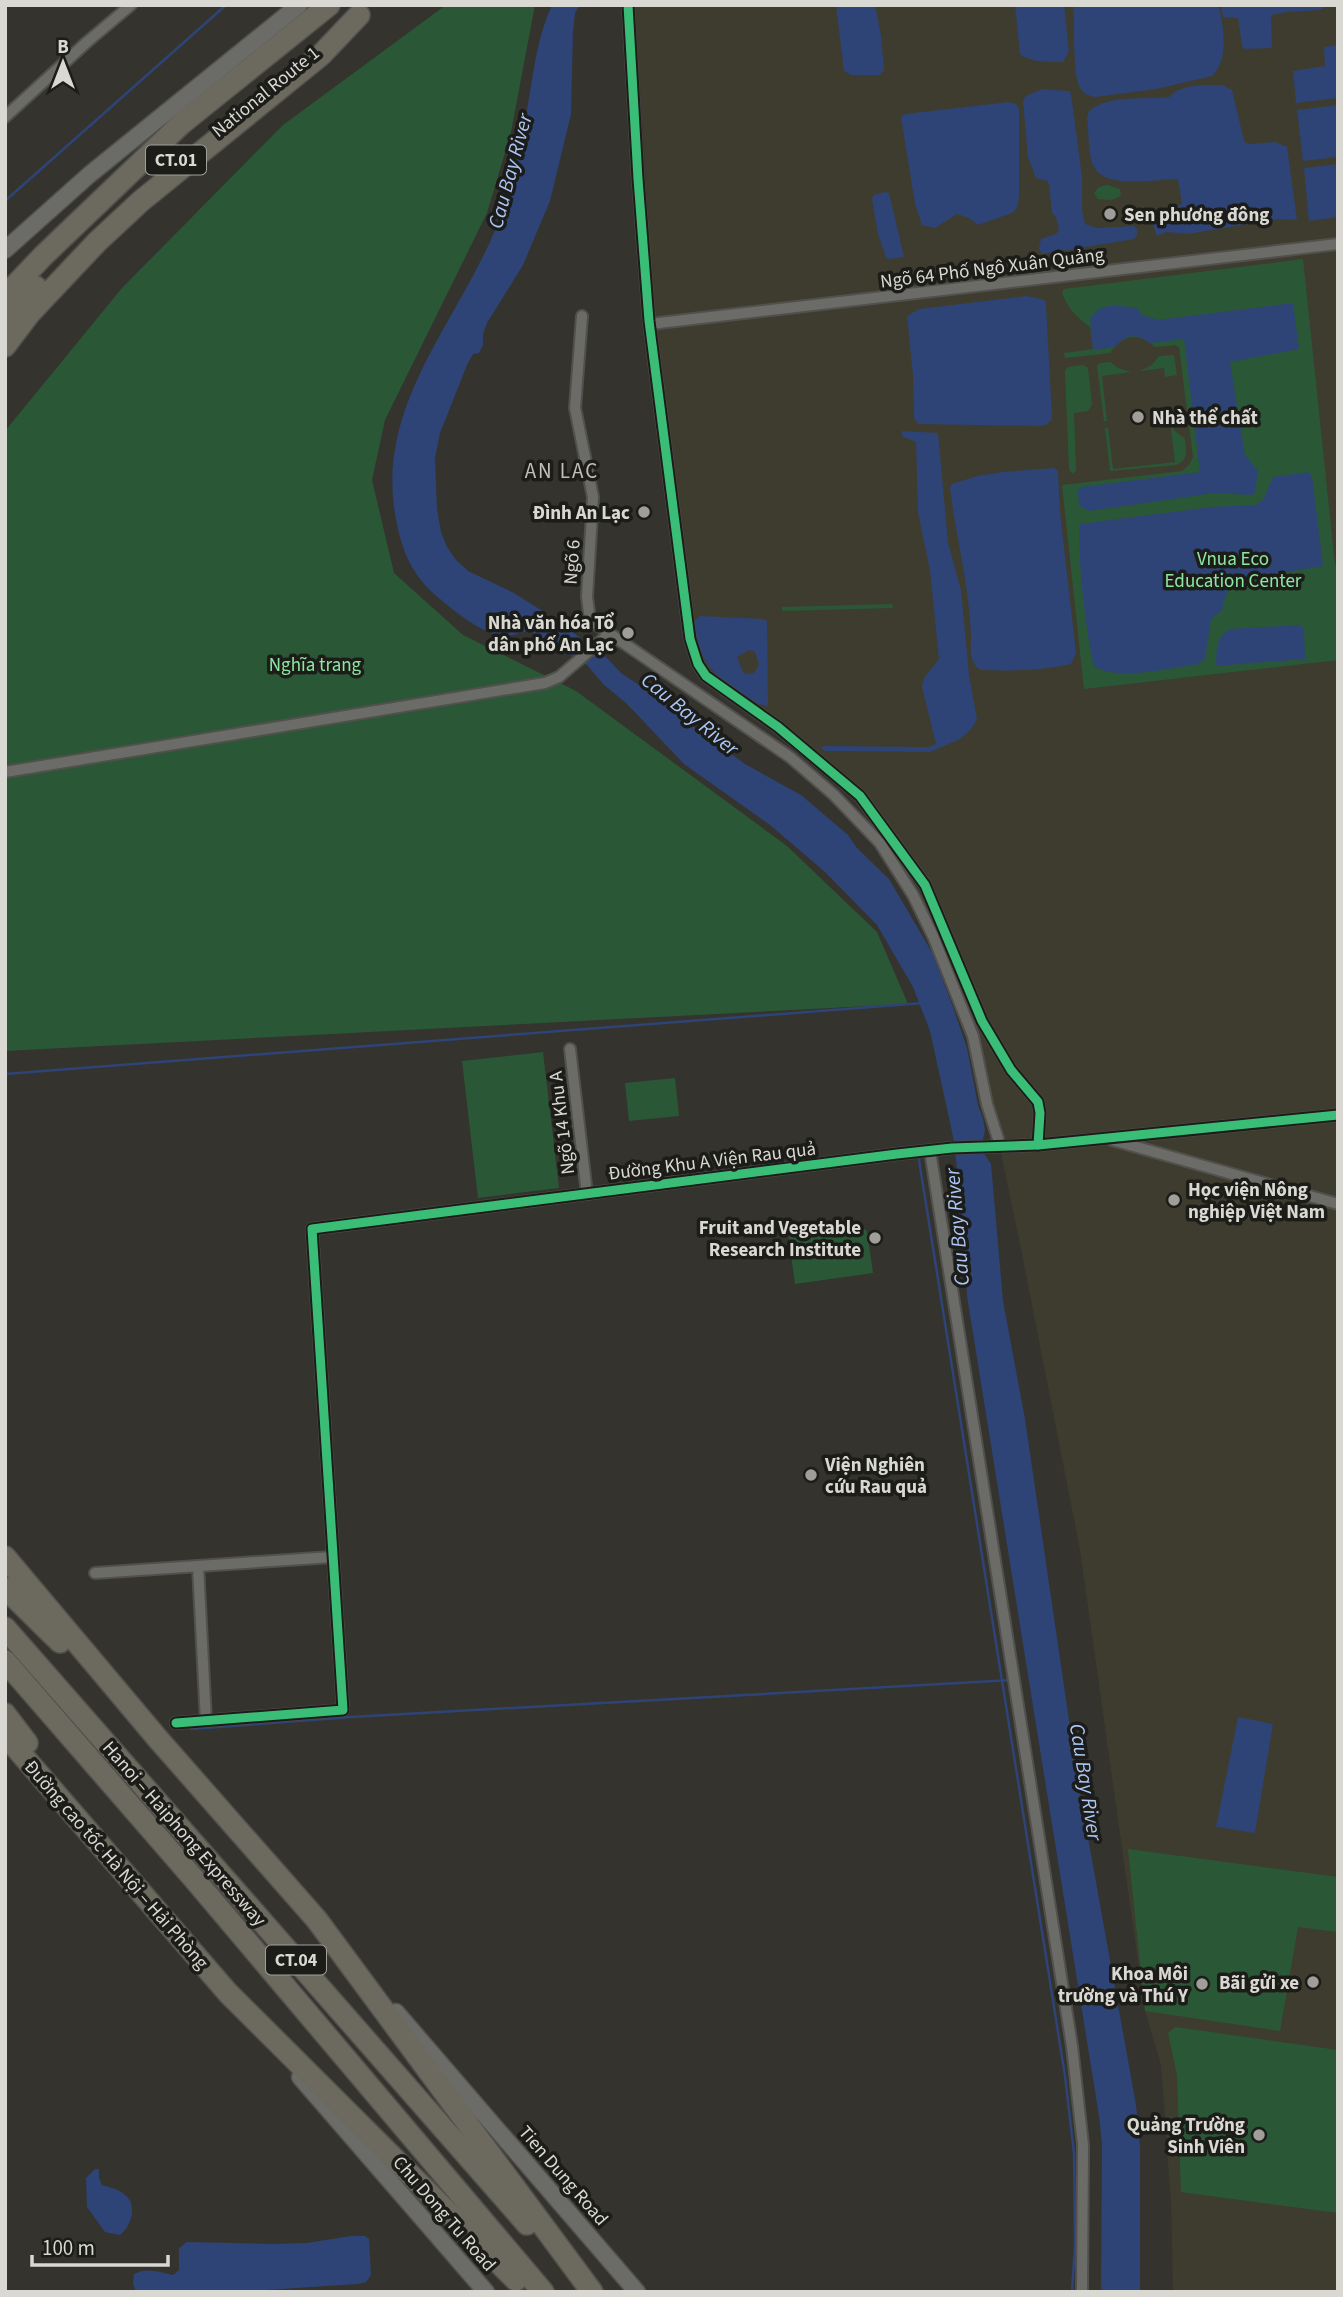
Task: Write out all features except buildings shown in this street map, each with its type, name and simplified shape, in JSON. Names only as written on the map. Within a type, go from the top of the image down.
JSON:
[{"type":"highway","name":"National Route 1","points":[[5,296],[181,124],[329,5]]},
{"type":"highway","name":"National Route 1","points":[[5,318],[97,227],[155,175],[198,144],[365,10]]},
{"type":"highway","points":[[5,346],[43,299],[97,242],[141,201],[321,55],[365,10]]},
{"type":"highway","points":[[5,282],[83,207],[124,180]]},
{"type":"highway","points":[[5,1557],[317,1920],[592,2292]]},
{"type":"highway","points":[[5,1588],[159,1739]]},
{"type":"highway","name":"Hanoi – Haiphong Expressway","points":[[5,1628],[585,2292]]},
{"type":"highway","name":"Hanoi – Haiphong Expressway","points":[[5,1661],[195,1880],[543,2292]]},
{"type":"highway","points":[[5,1714],[104,1848]]},
{"type":"highway","name":"Đường cao tốc Hà Nội – Hải Phòng","points":[[5,1735],[228,1993],[528,2292]]},
{"type":"main road","points":[[5,250],[89,175],[299,5]]},
{"type":"main road","points":[[5,1543],[40,1599]]},
{"type":"main road","name":"Tien Dung Road","points":[[317,1920],[637,2292]]},
{"type":"main road","name":"Chu Dong Tu Road","points":[[228,1993],[486,2292]]},
{"type":"street","points":[[5,117],[131,5]]},
{"type":"street","points":[[628,5],[650,324],[690,639],[698,664],[706,676],[778,727],[860,796],[925,885],[982,1021],[1011,1070],[1038,1102],[1038,1145]]},
{"type":"street","name":"Ngõ 64 Phố Ngô Xuân Quảng","points":[[650,324],[1338,244]]},
{"type":"street","name":"Ngõ 6","points":[[582,316],[575,408],[593,497],[587,597],[590,620],[606,636],[790,757],[834,795],[880,843],[913,895],[952,982],[973,1036],[998,1145]]},
{"type":"street","points":[[5,772],[545,683],[559,677],[606,636]]},
{"type":"street","name":"Ngõ 14 Khu A","points":[[570,1049],[587,1194]]},
{"type":"street","name":"Đường Khu A Viện Rau quả","points":[[332,1557],[312,1229],[952,1148],[1038,1145],[1338,1115]]},
{"type":"street","points":[[1106,1138],[1338,1204]]},
{"type":"street","points":[[930,1151],[1019,1699],[1079,2095],[1083,2145],[1082,2292]]},
{"type":"street","points":[[95,1573],[332,1557],[343,1710],[176,1723]]},
{"type":"street","points":[[198,1566],[206,1721]]},
{"type":"shaded area","name":"Học viện Nông nghiệp Việt Nam","points":[[635,5],[1338,5],[1338,2292],[1173,2292],[1171,2203],[1161,2065],[1145,2011],[1080,1550],[963,971],[928,884],[863,794],[706,670],[693,642],[654,316]]},
{"type":"green space","name":"Nghĩa trang","points":[[446,5],[535,5],[511,132],[487,213],[385,420],[372,480],[394,573],[463,635],[576,691],[787,846],[877,932],[908,1004],[5,1051],[5,431],[122,288],[283,125]]},
{"type":"green space","points":[[1107,185],[1120,189],[1121,196],[1111,200],[1098,199],[1094,193],[1099,187]]},
{"type":"green space","name":"Vnua Eco Education Center","points":[[1303,259],[1335,565],[1338,566],[1338,660],[1084,689],[1062,485],[1182,471],[1193,457],[1179,347],[1155,347],[1143,339],[1131,337],[1120,342],[1110,353],[1065,358],[1064,353],[1093,349],[1090,327],[1073,311],[1062,292],[1064,289]]},
{"type":"green space","points":[[1174,355],[1177,375],[1165,377],[1164,368],[1140,371],[1152,365],[1159,356]]},
{"type":"green space","points":[[1110,362],[1131,372],[1102,376],[1107,421],[1104,421],[1097,366]]},
{"type":"green space","points":[[1083,365],[1088,368],[1092,405],[1088,411],[1074,413],[1076,470],[1073,474],[1069,470],[1065,371],[1068,367]]},
{"type":"green space","points":[[1170,421],[1175,431],[1185,439],[1186,455],[1183,461],[1176,465],[1110,471],[1105,428],[1108,428],[1113,469],[1175,462]]},
{"type":"green space","points":[[892,604],[893,608],[782,611],[782,607]]},
{"type":"green space","points":[[543,1052],[559,1188],[478,1198],[462,1061]]},
{"type":"green space","points":[[675,1078],[679,1116],[629,1121],[625,1083]]},
{"type":"green space","points":[[856,1223],[867,1231],[873,1273],[795,1284],[788,1232]]},
{"type":"green space","points":[[1128,1849],[1338,1877],[1338,1932],[1298,1927],[1280,2031],[1145,2011]]},
{"type":"green space","name":"Quảng Trường Sinh Viên","points":[[1175,2027],[1338,2050],[1338,2213],[1181,2192],[1177,2075],[1168,2033]]},
{"type":"water","points":[[552,5],[580,5],[575,13],[573,32],[571,114],[550,201],[523,265],[487,323],[479,353],[473,354],[467,365],[440,433],[435,458],[437,509],[441,532],[456,560],[468,571],[514,593],[555,619],[606,657],[621,673],[666,703],[668,708],[745,764],[801,795],[848,835],[857,848],[889,879],[933,954],[967,1048],[985,1130],[981,1149],[991,1164],[1003,1301],[1025,1419],[1078,1782],[1136,2105],[1140,2146],[1140,2292],[1101,2292],[1102,2144],[1099,2116],[967,1296],[954,1141],[930,1031],[913,987],[877,925],[824,871],[770,825],[684,764],[627,704],[574,656],[564,654],[530,631],[504,636],[486,631],[448,605],[419,578],[399,534],[392,481],[397,440],[408,401],[485,253],[501,215],[518,154],[538,48]]},
{"type":"water","points":[[836,5],[875,5],[884,70],[879,75],[851,75],[844,71]]},
{"type":"water","points":[[1015,5],[1064,5],[1069,51],[1063,62],[1035,60],[1020,54]]},
{"type":"water","points":[[1073,5],[1219,5],[1224,42],[1218,69],[1212,76],[1156,89],[1095,97],[1089,95],[1081,89],[1076,74]]},
{"type":"water","points":[[1221,5],[1324,5],[1320,10],[1271,15],[1272,48],[1245,49],[1242,46],[1238,18],[1223,17]]},
{"type":"water","points":[[1338,45],[1338,98],[1296,103],[1293,71],[1325,66],[1324,47]]},
{"type":"water","points":[[1222,85],[1232,90],[1244,141],[1248,144],[1275,142],[1287,147],[1297,220],[1277,219],[1188,234],[1167,232],[1157,236],[1150,216],[1182,204],[1178,179],[1133,182],[1109,179],[1100,174],[1091,157],[1087,118],[1089,111],[1117,100],[1169,97],[1187,87]]},
{"type":"water","points":[[1042,89],[1069,91],[1071,94],[1085,224],[1097,228],[1134,226],[1137,235],[1134,239],[1042,254],[1039,248],[1041,239],[1056,234],[1059,230],[1056,217],[1052,213],[1049,184],[1036,178],[1028,157],[1023,101],[1026,96]]},
{"type":"water","points":[[1009,102],[1016,104],[1019,109],[1017,208],[1012,213],[978,225],[957,214],[935,228],[922,225],[915,204],[901,117],[905,114]]},
{"type":"water","points":[[1338,105],[1338,157],[1303,161],[1297,110]]},
{"type":"water","points":[[1338,164],[1338,217],[1309,221],[1304,168]]},
{"type":"water","points":[[889,193],[904,257],[888,259],[878,234],[872,199],[874,195]]},
{"type":"water","points":[[1027,296],[1045,300],[1052,419],[1046,425],[1040,426],[918,424],[914,418],[907,316],[919,309]]},
{"type":"water","points":[[1293,303],[1299,349],[1230,362],[1245,455],[1258,471],[1255,493],[1214,493],[1089,511],[1079,506],[1078,490],[1081,487],[1200,472],[1184,339],[1150,343],[1132,336],[1114,347],[1093,350],[1090,319],[1094,313],[1105,307],[1123,306],[1137,308],[1142,315],[1158,320]]},
{"type":"water","points":[[902,431],[938,433],[948,543],[961,590],[969,675],[977,719],[960,739],[930,752],[826,751],[821,748],[929,747],[936,744],[922,687],[924,678],[939,659],[930,571],[918,512],[916,442],[902,436]]},
{"type":"water","points":[[1054,468],[1058,471],[1060,513],[1076,653],[1071,664],[1060,666],[1026,670],[980,670],[971,654],[968,598],[950,488],[952,484],[977,476]]},
{"type":"water","points":[[1308,472],[1312,476],[1323,566],[1238,580],[1227,593],[1222,610],[1211,619],[1205,658],[1199,664],[1132,673],[1118,673],[1095,667],[1083,596],[1080,524],[1211,507],[1256,505],[1264,498],[1273,477]]},
{"type":"water","points":[[700,616],[767,621],[768,706],[758,704],[714,672],[701,653],[694,622]],"holes":[[[749,650],[755,652],[759,665],[754,673],[744,674],[737,657]]]},
{"type":"water","points":[[1300,625],[1304,629],[1305,659],[1216,666],[1219,641],[1229,629]]},
{"type":"water","points":[[1238,1717],[1273,1724],[1255,1833],[1216,1827]]},
{"type":"water","points":[[95,2169],[99,2169],[102,2185],[122,2192],[131,2203],[130,2221],[120,2235],[105,2232],[87,2207],[86,2178]]},
{"type":"water","points":[[365,2236],[369,2239],[371,2275],[366,2282],[236,2292],[136,2292],[133,2284],[134,2274],[144,2271],[173,2275],[179,2270],[179,2248],[187,2242],[307,2243]]},
{"type":"waterway","points":[[5,201],[226,5]]},
{"type":"waterway","points":[[5,1074],[923,1003]]},
{"type":"waterway","points":[[919,1160],[1065,2076],[1074,2153],[1075,2245],[1072,2292]]},
{"type":"waterway","points":[[191,1729],[351,1717],[1012,1680]]},
{"type":"cycle path","points":[[628,5],[649,321],[690,639],[698,664],[706,676],[778,727],[860,796],[925,885],[982,1021],[1011,1070],[1038,1102],[1038,1145]]},
{"type":"cycle path","points":[[176,1723],[343,1710],[312,1229],[897,1154],[952,1148],[1038,1145],[1338,1115]]},
{"type":"place","name":"Sen phương đông","points":[[1110,214]]},
{"type":"place","name":"Nhà thể chất","points":[[1138,417]]},
{"type":"place","name":"Đình An Lạc","points":[[644,512]]},
{"type":"place","name":"Nhà văn hóa Tổ dân phố An Lạc","points":[[628,633]]},
{"type":"place","name":"Học viện Nông nghiệp Việt Nam","points":[[1174,1200]]},
{"type":"place","name":"Fruit and Vegetable Research Institute","points":[[875,1238]]},
{"type":"place","name":"Viện Nghiên cứu Rau quả","points":[[811,1475]]},
{"type":"place","name":"Bãi gửi xe","points":[[1313,1982]]},
{"type":"place","name":"Khoa Môi trường và Thú Y","points":[[1202,1984]]},
{"type":"place","name":"Quảng Trường Sinh Viên","points":[[1259,2135]]},
{"type":"district","name":"AN LAC","points":[[562,471]]},
{"type":"water label","name":"Cau Bay River","points":[[510,171]]},
{"type":"water label","name":"Cau Bay River","points":[[690,714]]},
{"type":"water label","name":"Cau Bay River","points":[[957,1227]]},
{"type":"water label","name":"Cau Bay River","points":[[1086,1782]]}]
